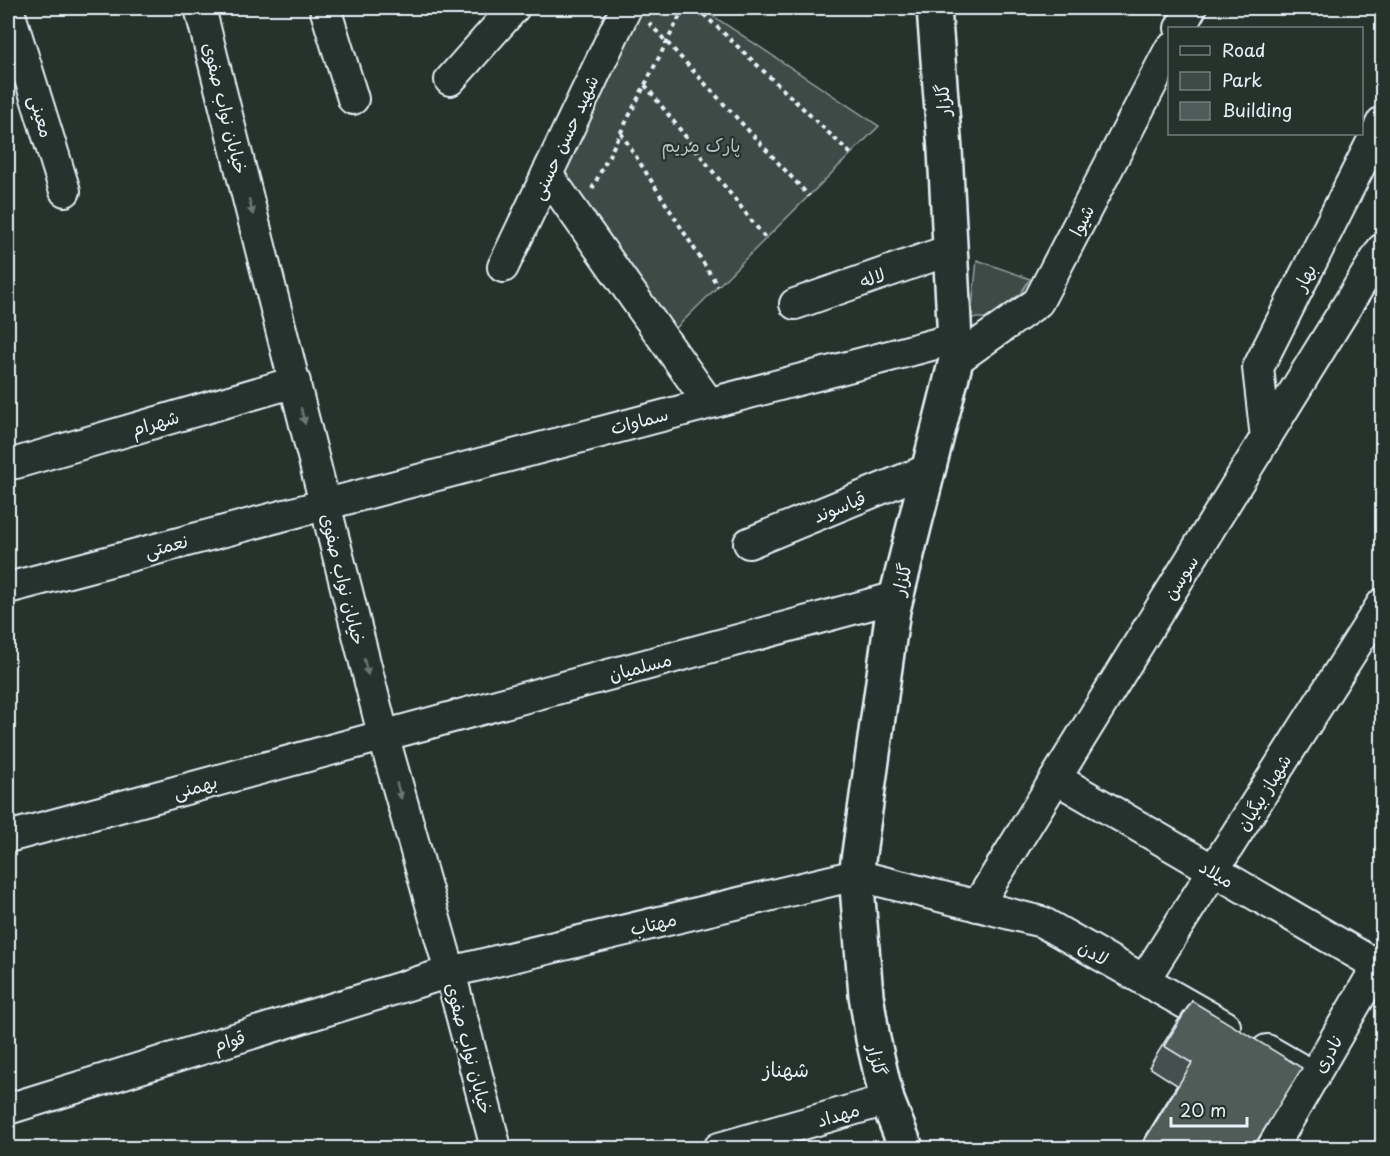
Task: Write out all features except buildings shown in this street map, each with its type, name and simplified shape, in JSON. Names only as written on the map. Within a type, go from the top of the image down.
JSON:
[{"type":"main road","name":"گلزار","points":[[906,1149],[887,1100],[873,1039],[866,995],[856,875],[897,597],[929,469],[955,349],[934,8]]},
{"type":"street","name":"معینی","points":[[8,8],[65,191]]},
{"type":"street","name":"خیابان نواب صفوی","points":[[200,8],[383,734],[450,972],[496,1149]]},
{"type":"street","points":[[325,8],[353,99]]},
{"type":"street","points":[[450,80],[514,8]]},
{"type":"street","points":[[1181,27],[1191,8]]},
{"type":"street","name":"شهید حسن حسنی","points":[[503,267],[547,174],[635,13]]},
{"type":"street","name":"شیوا","points":[[955,349],[1038,302],[1168,53]]},
{"type":"street","name":"بهار","points":[[1266,438],[1258,368],[1383,122]]},
{"type":"street","points":[[547,174],[708,402]]},
{"type":"street","name":"سوسن","points":[[977,906],[1383,249]]},
{"type":"street","name":"لاله","points":[[795,304],[950,250]]},
{"type":"street","name":"سماوات","points":[[325,503],[708,402],[955,349]]},
{"type":"street","name":"شهرام","points":[[16,463],[295,382]]},
{"type":"street","name":"قیاسوند","points":[[749,543],[929,469]]},
{"type":"street","name":"نعمتی","points":[[8,588],[325,503]]},
{"type":"street","name":"مسلمیان","points":[[383,734],[897,597]]},
{"type":"street","name":"شهباز بیگیان","points":[[1144,980],[1383,604]]},
{"type":"street","name":"بهمنی","points":[[8,837],[383,734]]},
{"type":"street","name":"میلاد","points":[[1057,778],[1213,871],[1380,962]]},
{"type":"street","name":"لادن","points":[[856,875],[1042,922],[1314,1077]]},
{"type":"street","name":"مهتاب","points":[[450,972],[856,875]]},
{"type":"street","name":"نادری","points":[[1272,1149],[1380,962]]},
{"type":"street","name":"قوام","points":[[8,1109],[450,972]]},
{"type":"street","name":"مهداد","points":[[719,1149],[887,1100]]},
{"type":"path","points":[[577,216],[684,8]]},
{"type":"path","points":[[697,8],[851,154]]},
{"type":"path","points":[[635,13],[809,196]]},
{"type":"path","points":[[645,85],[766,239]]},
{"type":"path","points":[[621,133],[718,286]]},
{"type":"green space","name":"پارک مریم","points":[[638,8],[701,8],[879,126],[674,330],[564,174]]},
{"type":"green space","points":[[977,260],[1030,279],[1015,302],[991,318],[971,318]]},
{"type":"district","name":"شهناز","points":[[786,1069]]}]
